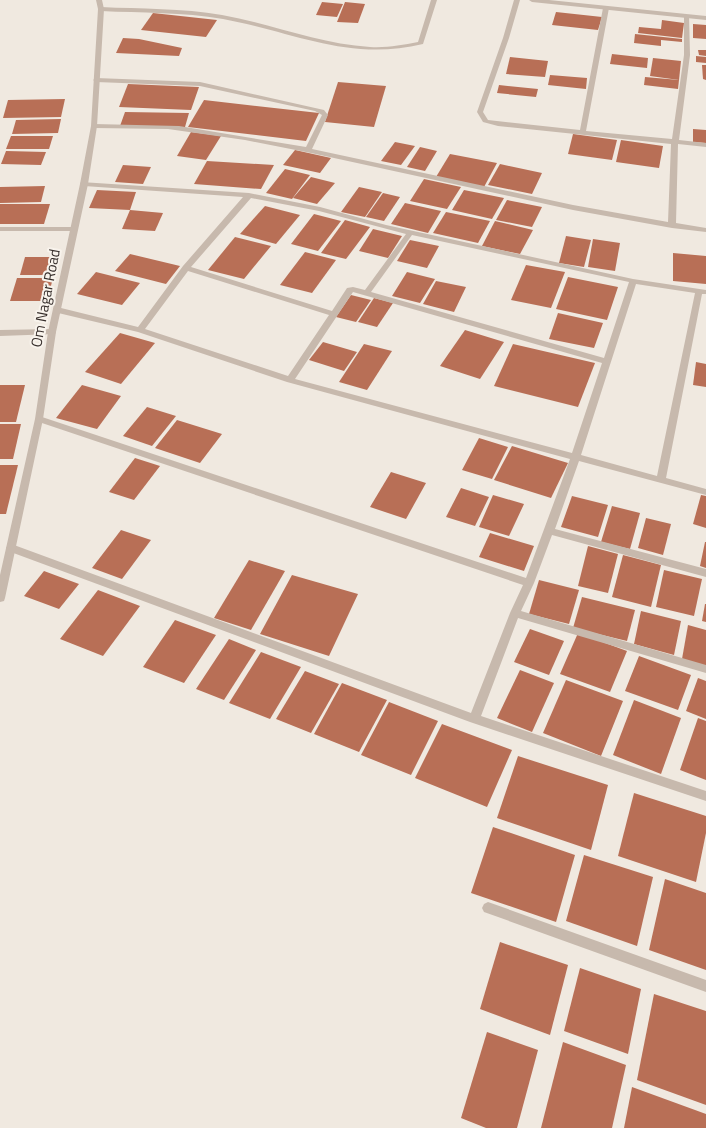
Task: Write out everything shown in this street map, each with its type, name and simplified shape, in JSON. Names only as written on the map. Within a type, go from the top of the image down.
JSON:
[{"type":"street","name":"Om Nagar Road","points":[[0,598],[39,419],[52,332],[73,229],[84,184],[94,126],[101,9],[99,0]]},
{"type":"street","points":[[101,9],[199,13],[223,17],[285,34],[362,49],[384,50],[407,48],[422,43],[434,0]]},
{"type":"street","points":[[516,0],[506,38],[480,112],[485,121],[583,131],[675,143],[706,145]]},
{"type":"street","points":[[532,0],[706,18]]},
{"type":"street","points":[[583,131],[606,8]]},
{"type":"street","points":[[672,226],[675,143],[687,55],[688,16]]},
{"type":"street","points":[[96,80],[200,84],[317,109],[322,111],[325,115],[308,150]]},
{"type":"street","points":[[94,126],[177,128],[308,150],[539,200],[672,226],[706,230]]},
{"type":"street","points":[[84,184],[249,195],[320,210],[410,233],[633,281],[702,292],[661,481]]},
{"type":"street","points":[[140,330],[186,268],[249,195]]},
{"type":"street","points":[[0,229],[73,229]]},
{"type":"street","points":[[367,292],[410,233]]},
{"type":"street","points":[[186,268],[334,314]]},
{"type":"street","points":[[474,719],[549,531],[576,456],[633,281]]},
{"type":"street","points":[[290,380],[350,290],[356,289],[607,362]]},
{"type":"street","points":[[57,310],[140,330],[290,380],[706,492]]},
{"type":"street","points":[[0,333],[52,332]]},
{"type":"street","points":[[39,419],[529,583]]},
{"type":"street","points":[[549,531],[706,573]]},
{"type":"street","points":[[11,548],[474,719],[706,796]]},
{"type":"street","points":[[515,613],[706,669]]},
{"type":"street","points":[[488,908],[706,986]]},
{"type":"building","points":[[322,2],[343,4],[337,17],[316,15]]},
{"type":"building","points":[[345,2],[365,4],[358,23],[337,22]]},
{"type":"building","points":[[556,12],[602,17],[598,30],[552,25]]},
{"type":"building","points":[[153,13],[217,20],[206,37],[141,30]]},
{"type":"building","points":[[662,20],[684,23],[682,38],[638,33],[639,27],[661,29]]},
{"type":"building","points":[[693,24],[706,25],[706,39],[693,38]]},
{"type":"building","points":[[635,34],[682,39],[682,42],[661,40],[661,46],[634,43]]},
{"type":"building","points":[[123,38],[139,39],[182,48],[179,56],[116,53]]},
{"type":"building","points":[[698,50],[706,50],[706,56],[699,55]]},
{"type":"building","points":[[612,54],[648,58],[647,68],[610,64]]},
{"type":"building","points":[[696,56],[706,57],[706,63],[696,62]]},
{"type":"building","points":[[510,57],[548,61],[545,77],[506,74]]},
{"type":"building","points":[[653,58],[681,61],[679,80],[650,76]]},
{"type":"building","points":[[702,65],[706,65],[706,80],[703,79]]},
{"type":"building","points":[[550,75],[587,78],[586,89],[548,85]]},
{"type":"building","points":[[645,77],[679,80],[678,89],[644,85]]},
{"type":"building","points":[[338,82],[386,86],[374,127],[325,122]]},
{"type":"building","points":[[128,84],[199,87],[191,110],[119,107]]},
{"type":"building","points":[[499,85],[538,89],[536,97],[497,93]]},
{"type":"building","points":[[65,99],[61,117],[3,118],[8,100]]},
{"type":"building","points":[[204,100],[319,113],[306,141],[188,127]]},
{"type":"building","points":[[125,112],[189,113],[185,127],[120,126]]},
{"type":"building","points":[[61,119],[58,133],[12,134],[16,120]]},
{"type":"building","points":[[693,129],[706,130],[706,143],[693,142]]},
{"type":"building","points":[[191,132],[221,136],[206,160],[177,156]]},
{"type":"building","points":[[573,134],[617,140],[612,160],[568,154]]},
{"type":"building","points":[[11,136],[53,136],[49,149],[6,149]]},
{"type":"building","points":[[621,140],[663,146],[659,168],[616,162]]},
{"type":"building","points":[[395,142],[415,146],[401,165],[381,161]]},
{"type":"building","points":[[420,147],[437,151],[425,171],[407,167]]},
{"type":"building","points":[[295,150],[331,158],[320,173],[283,165]]},
{"type":"building","points":[[6,151],[46,152],[41,165],[1,164]]},
{"type":"building","points":[[450,154],[497,163],[484,187],[436,177]]},
{"type":"building","points":[[207,161],[274,165],[261,189],[194,184]]},
{"type":"building","points":[[500,164],[542,173],[532,194],[488,185]]},
{"type":"building","points":[[123,165],[151,167],[143,184],[115,182]]},
{"type":"building","points":[[285,169],[310,175],[292,199],[266,193]]},
{"type":"building","points":[[311,177],[335,183],[317,204],[293,198]]},
{"type":"building","points":[[424,179],[461,187],[447,209],[410,201]]},
{"type":"building","points":[[45,186],[41,202],[0,203],[0,187]]},
{"type":"building","points":[[359,187],[382,192],[365,217],[341,212]]},
{"type":"building","points":[[97,190],[136,192],[130,210],[89,208]]},
{"type":"building","points":[[464,190],[504,198],[492,219],[452,210]]},
{"type":"building","points":[[383,193],[400,197],[384,221],[366,217]]},
{"type":"building","points":[[507,200],[542,207],[532,227],[496,220]]},
{"type":"building","points":[[405,203],[441,211],[428,233],[391,224]]},
{"type":"building","points":[[0,204],[50,204],[44,224],[0,224]]},
{"type":"building","points":[[265,206],[300,215],[276,244],[240,234]]},
{"type":"building","points":[[130,210],[163,213],[155,231],[122,229]]},
{"type":"building","points":[[446,212],[490,221],[478,243],[433,233]]},
{"type":"building","points":[[314,214],[341,221],[318,251],[291,244]]},
{"type":"building","points":[[345,220],[370,227],[346,259],[321,253]]},
{"type":"building","points":[[495,221],[533,230],[520,254],[482,246]]},
{"type":"building","points":[[373,229],[402,236],[388,258],[359,251]]},
{"type":"building","points":[[566,236],[591,240],[584,267],[559,263]]},
{"type":"building","points":[[235,237],[271,246],[244,279],[208,270]]},
{"type":"building","points":[[593,239],[620,243],[615,271],[588,267]]},
{"type":"building","points":[[410,240],[439,246],[427,268],[397,261]]},
{"type":"building","points":[[305,252],[336,260],[312,293],[280,285]]},
{"type":"building","points":[[673,253],[706,256],[706,284],[673,281]]},
{"type":"building","points":[[130,254],[180,266],[166,284],[115,271]]},
{"type":"building","points":[[25,257],[56,257],[52,275],[20,275]]},
{"type":"building","points":[[526,265],[565,272],[551,308],[511,300]]},
{"type":"building","points":[[96,272],[140,283],[122,305],[77,294]]},
{"type":"building","points":[[407,272],[435,279],[420,303],[392,296]]},
{"type":"building","points":[[568,277],[618,287],[607,320],[556,309]]},
{"type":"building","points":[[17,278],[53,278],[47,301],[10,301]]},
{"type":"building","points":[[436,281],[466,287],[454,312],[423,304]]},
{"type":"building","points":[[351,295],[371,300],[356,322],[336,317]]},
{"type":"building","points":[[374,298],[393,303],[377,327],[358,322]]},
{"type":"building","points":[[558,313],[603,323],[594,348],[549,339]]},
{"type":"building","points":[[465,330],[504,342],[480,379],[440,366]]},
{"type":"building","points":[[120,333],[155,343],[121,384],[85,372]]},
{"type":"building","points":[[323,342],[357,352],[344,371],[309,360]]},
{"type":"building","points":[[364,344],[392,351],[367,390],[339,382]]},
{"type":"building","points":[[513,344],[595,363],[578,407],[494,386]]},
{"type":"building","points":[[696,362],[706,364],[706,387],[693,385]]},
{"type":"building","points":[[0,385],[25,385],[16,422],[0,422]]},
{"type":"building","points":[[82,385],[121,396],[97,429],[56,418]]},
{"type":"building","points":[[147,407],[176,416],[152,446],[123,436]]},
{"type":"building","points":[[177,420],[222,434],[200,463],[155,448]]},
{"type":"building","points":[[0,424],[21,424],[13,459],[0,459]]},
{"type":"building","points":[[479,438],[508,447],[492,479],[462,470]]},
{"type":"building","points":[[512,446],[568,463],[551,498],[494,480]]},
{"type":"building","points":[[135,458],[160,466],[134,500],[109,492]]},
{"type":"building","points":[[0,465],[18,465],[6,514],[0,514]]},
{"type":"building","points":[[391,472],[426,483],[406,519],[370,507]]},
{"type":"building","points":[[461,488],[489,497],[475,526],[446,517]]},
{"type":"building","points":[[493,495],[524,504],[509,536],[479,527]]},
{"type":"building","points":[[701,495],[706,496],[706,528],[693,524]]},
{"type":"building","points":[[572,496],[608,505],[598,537],[561,527]]},
{"type":"building","points":[[612,506],[640,513],[630,549],[601,542]]},
{"type":"building","points":[[646,518],[671,524],[663,555],[638,548]]},
{"type":"building","points":[[121,530],[151,540],[122,579],[92,568]]},
{"type":"building","points":[[490,533],[534,546],[524,571],[479,557]]},
{"type":"building","points":[[706,542],[706,568],[700,566]]},
{"type":"building","points":[[588,546],[618,554],[608,593],[578,586]]},
{"type":"building","points":[[623,555],[661,565],[651,607],[612,597]]},
{"type":"building","points":[[249,560],[285,571],[251,630],[214,618]]},
{"type":"building","points":[[664,570],[702,579],[694,616],[656,607]]},
{"type":"building","points":[[44,571],[79,584],[59,609],[24,596]]},
{"type":"building","points":[[292,575],[358,594],[329,656],[260,634]]},
{"type":"building","points":[[539,580],[579,590],[569,624],[529,614]]},
{"type":"building","points":[[98,590],[140,606],[103,656],[60,639]]},
{"type":"building","points":[[582,597],[635,610],[627,641],[573,628]]},
{"type":"building","points":[[706,604],[706,622],[702,621]]},
{"type":"building","points":[[641,611],[681,621],[674,655],[634,644]]},
{"type":"building","points":[[175,620],[216,635],[184,683],[143,667]]},
{"type":"building","points":[[688,625],[706,630],[706,666],[682,659]]},
{"type":"building","points":[[530,629],[564,641],[549,675],[514,662]]},
{"type":"building","points":[[578,633],[627,651],[610,692],[560,674]]},
{"type":"building","points":[[229,639],[256,650],[224,700],[196,689]]},
{"type":"building","points":[[261,652],[301,667],[270,719],[229,703]]},
{"type":"building","points":[[639,656],[691,675],[678,710],[625,691]]},
{"type":"building","points":[[520,670],[554,683],[532,732],[497,718]]},
{"type":"building","points":[[305,671],[339,684],[311,733],[276,719]]},
{"type":"building","points":[[698,678],[706,681],[706,719],[686,711]]},
{"type":"building","points":[[566,680],[623,701],[601,756],[543,733]]},
{"type":"building","points":[[342,683],[387,700],[359,752],[314,734]]},
{"type":"building","points":[[634,700],[681,718],[661,774],[613,755]]},
{"type":"building","points":[[389,702],[438,721],[411,775],[361,755]]},
{"type":"building","points":[[698,718],[706,721],[706,780],[680,770]]},
{"type":"building","points":[[442,724],[512,750],[487,807],[415,778]]},
{"type":"building","points":[[518,756],[608,785],[591,850],[497,818]]},
{"type":"building","points":[[634,793],[706,816],[706,833],[696,882],[618,856]]},
{"type":"building","points":[[493,827],[575,855],[556,922],[471,893]]},
{"type":"building","points":[[584,855],[653,877],[637,946],[566,921]]},
{"type":"building","points":[[665,879],[706,893],[706,970],[649,950]]},
{"type":"building","points":[[500,942],[568,965],[550,1035],[480,1009]]},
{"type":"building","points":[[580,968],[641,989],[628,1054],[564,1031]]},
{"type":"building","points":[[654,994],[706,1011],[706,1105],[637,1080]]},
{"type":"building","points":[[487,1032],[538,1050],[517,1128],[486,1128],[461,1118]]},
{"type":"building","points":[[563,1042],[626,1065],[612,1128],[541,1128]]},
{"type":"building","points":[[632,1087],[706,1114],[706,1128],[624,1128]]}]
